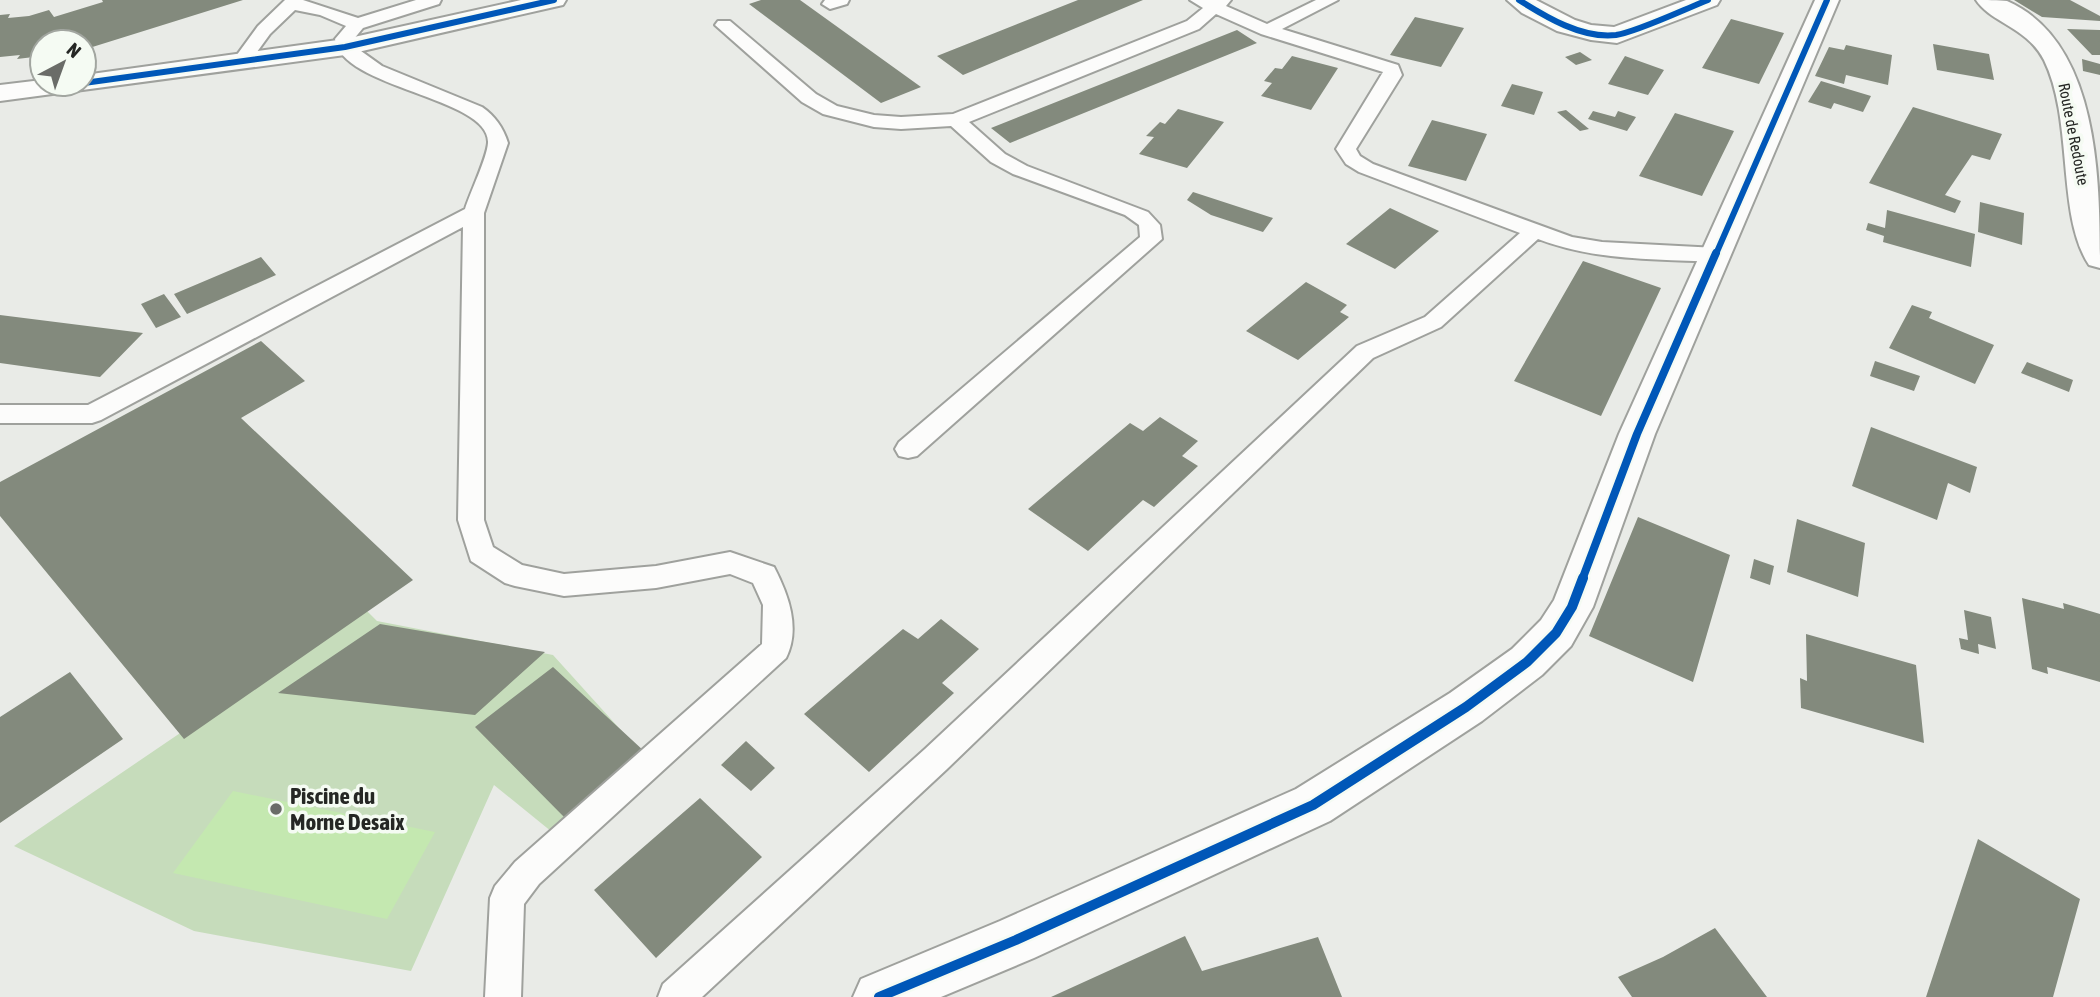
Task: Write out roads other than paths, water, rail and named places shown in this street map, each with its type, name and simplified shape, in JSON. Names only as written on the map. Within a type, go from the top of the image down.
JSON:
[{"type":"street","points":[[424,29],[516,0]]},
{"type":"street","points":[[98,81],[240,63],[351,35],[424,29],[554,0]]},
{"type":"street","points":[[1520,0],[1541,14],[1570,27],[1608,35],[1624,33],[1708,0]]},
{"type":"street","points":[[879,997],[1016,940],[1313,805],[1466,707],[1527,662],[1556,633],[1572,607],[1637,434],[1827,0]]},
{"type":"street","name":"Route de Redoute","points":[[1988,0],[2022,22],[2045,42],[2060,68],[2069,95],[2090,224],[2100,258]]},
{"type":"street","points":[[0,93],[28,90]]},
{"type":"lane","points":[[351,35],[433,0]]},
{"type":"lane","points":[[1267,30],[1330,0]]},
{"type":"lane","points":[[240,63],[264,30],[293,2],[325,11],[351,35],[353,56],[376,70],[486,118],[496,134],[498,143],[474,213],[471,520],[481,553],[515,575],[564,585],[656,577],[730,563],[764,575],[778,605],[776,649],[527,873],[507,898],[503,997]]},
{"type":"lane","points":[[724,25],[809,97],[830,110],[874,121],[956,120],[1193,25],[1211,2],[1267,30],[1392,69],[1393,75],[1346,149],[1353,160],[1366,168],[1534,232],[1585,247],[1717,255]]},
{"type":"lane","points":[[908,449],[1152,239],[1153,230],[1146,219],[1132,211],[1009,164],[990,153],[956,120]]},
{"type":"lane","points":[[0,414],[92,414],[474,213]]},
{"type":"lane","points":[[676,997],[936,760],[1365,352],[1379,344],[1419,331],[1433,322],[1534,232]]},
{"type":"place","name":"Piscine du Morne Desaix","points":[[276,809]]}]
